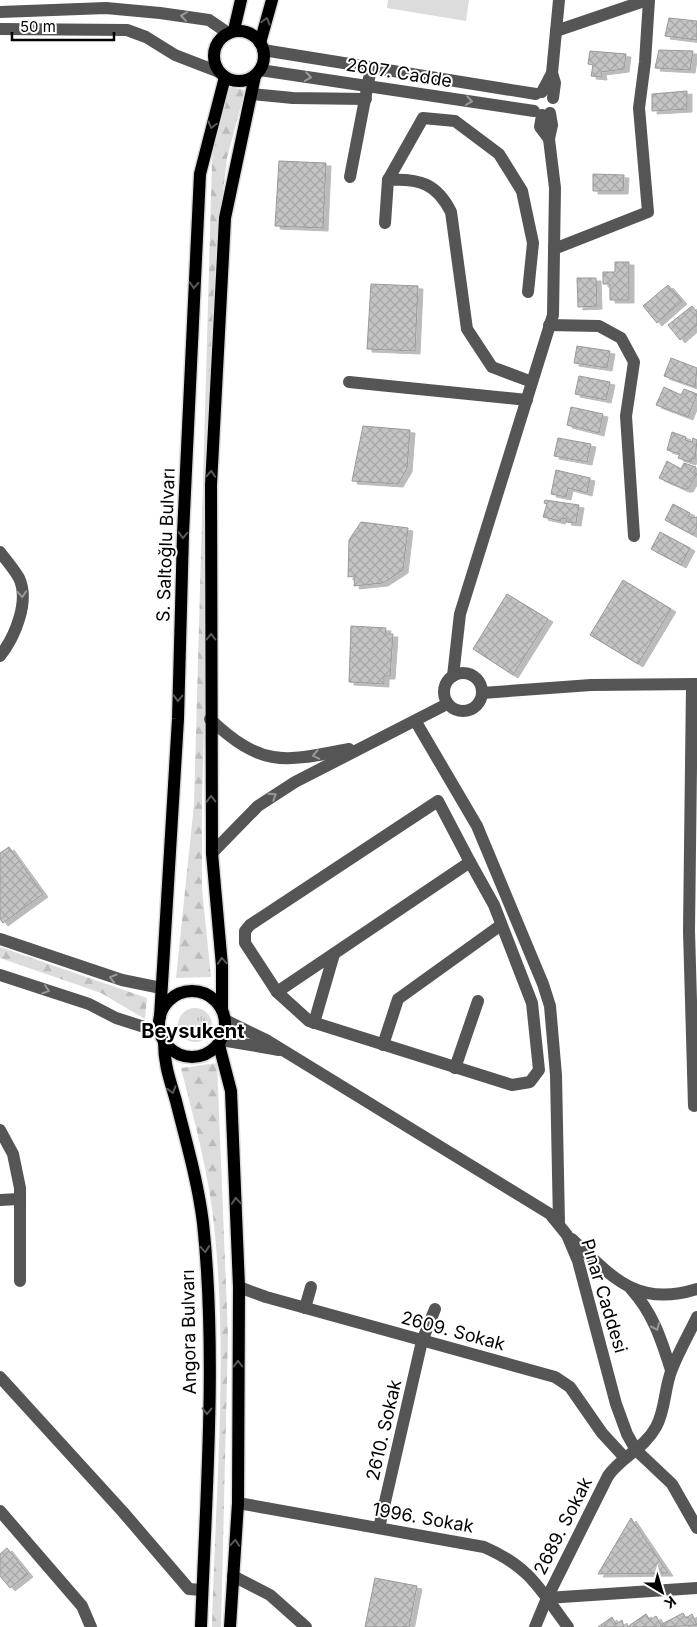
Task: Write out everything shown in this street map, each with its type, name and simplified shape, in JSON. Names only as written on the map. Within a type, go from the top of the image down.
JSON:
[{"type":"main road","name":"S. Saltoğlu Bulvarı","points":[[160,1017],[170,881],[177,738],[184,505],[200,174],[222,75],[213,56],[219,40],[231,32],[241,0]]},
{"type":"main road","points":[[230,1627],[238,1503],[239,1286],[231,1091],[220,1042],[224,1015],[222,966],[212,853],[210,719],[211,485],[226,218],[257,73],[263,64],[262,47],[272,0]]},
{"type":"main road","points":[[231,32],[249,32],[262,47]]},
{"type":"main road","points":[[222,75],[240,82],[257,73]]},
{"type":"main road","points":[[220,1042],[207,1054],[191,1058],[176,1054],[162,1037],[160,1017],[170,1000],[179,994],[190,991],[207,995],[216,1002],[224,1015]]},
{"type":"main road","name":"Angora Bulvarı","points":[[162,1037],[163,1061],[177,1108],[198,1197],[208,1281],[208,1406],[201,1627]]},
{"type":"street","points":[[542,113],[532,100],[544,95],[552,73],[559,0]]},
{"type":"street","points":[[554,249],[648,212],[640,108],[645,62],[648,0],[556,30]]},
{"type":"street","points":[[0,12],[139,5],[209,20],[231,32]]},
{"type":"street","points":[[0,29],[127,30],[146,37],[174,55],[222,75]]},
{"type":"street","name":"2607. Cadde","points":[[262,47],[371,68],[544,95]]},
{"type":"street","points":[[350,177],[371,68]]},
{"type":"street","name":"2607. Cadde","points":[[257,73],[367,93],[542,113]]},
{"type":"street","points":[[252,94],[293,98],[367,93]]},
{"type":"street","points":[[453,676],[460,614],[553,315],[555,188],[550,138],[540,127],[542,113],[554,104],[544,95]]},
{"type":"street","points":[[384,223],[388,180],[423,118],[455,121],[499,154],[522,191],[533,242],[528,292]]},
{"type":"street","points":[[388,180],[421,181],[443,196],[451,212],[467,329],[492,367],[532,382]]},
{"type":"street","points":[[549,325],[599,326],[621,338],[634,362],[626,416],[634,536]]},
{"type":"street","points":[[349,382],[527,400]]},
{"type":"street","points":[[0,552],[19,578],[24,596],[18,621],[0,656]]},
{"type":"street","points":[[464,673],[479,682],[482,694],[476,705],[465,711],[452,708],[447,704],[444,692],[448,680],[453,676],[464,673]]},
{"type":"street","points":[[482,694],[591,685],[694,684],[689,932],[694,1106]]},
{"type":"street","points":[[212,853],[258,806],[295,782],[364,746],[416,722],[447,704]]},
{"type":"street","points":[[210,719],[250,750],[272,758],[297,759],[364,746]]},
{"type":"street","points":[[416,722],[478,826],[535,960],[550,1006],[556,1075],[559,1223]]},
{"type":"street","points":[[539,1074],[532,1003],[494,905],[438,801],[250,925],[245,931],[246,943],[277,992],[309,1021],[512,1085],[530,1082],[539,1074],[556,1075]]},
{"type":"street","points":[[277,992],[470,862]]},
{"type":"street","points":[[383,1045],[398,998],[501,925]]},
{"type":"street","points":[[0,939],[115,978],[161,988]]},
{"type":"street","points":[[314,1023],[334,954]]},
{"type":"street","points":[[0,974],[89,1004],[116,1018],[162,1037]]},
{"type":"street","points":[[455,1068],[478,1001]]},
{"type":"street","name":"Pınar Caddesi","points":[[224,1015],[540,1207],[559,1223],[567,1235],[578,1261],[616,1404],[627,1434],[636,1450],[672,1484],[697,1528]]},
{"type":"street","name":"Pınar Caddesi","points":[[220,1042],[284,1051]]},
{"type":"street","points":[[0,1130],[13,1154],[20,1188],[20,1281]]},
{"type":"street","points":[[0,1200],[19,1199]]},
{"type":"street","points":[[567,1235],[610,1275],[631,1289],[645,1304],[658,1327],[671,1370]]},
{"type":"street","name":"2609. Sokak","points":[[239,1286],[305,1308],[555,1377],[563,1381],[577,1395],[602,1433],[625,1458]]},
{"type":"street","points":[[305,1308],[311,1287]]},
{"type":"street","points":[[631,1289],[649,1294],[671,1294],[697,1289]]},
{"type":"street","name":"2610. Sokak","points":[[379,1528],[422,1341],[435,1309]]},
{"type":"street","points":[[671,1370],[697,1317]]},
{"type":"street","name":"2689. Sokak","points":[[535,1627],[547,1598],[608,1476],[656,1428],[665,1405],[671,1370]]},
{"type":"street","points":[[0,1377],[123,1512],[189,1589],[202,1590]]},
{"type":"street","name":"1996. Sokak","points":[[238,1503],[484,1547],[507,1557],[528,1572],[568,1627]]},
{"type":"street","points":[[0,1511],[82,1606],[90,1627]]},
{"type":"street","points":[[233,1576],[279,1601],[306,1627]]},
{"type":"street","points":[[547,1598],[697,1588]]},
{"type":"green space","points":[[388,0],[469,0],[466,21],[387,8]]},
{"type":"green space","points":[[218,85],[245,90],[227,158],[219,226],[202,797],[202,889],[211,977],[176,978],[194,804],[212,161]]},
{"type":"green space","points":[[0,947],[147,998],[145,1019],[101,993],[0,958]]},
{"type":"green space","points":[[195,1008],[207,1013],[212,1025],[207,1037],[195,1042],[183,1037],[178,1025],[183,1013]]},
{"type":"green space","points":[[217,1063],[228,1336],[221,1627],[212,1627],[221,1382],[219,1284],[210,1193],[181,1068]]},
{"type":"building","points":[[669,18],[697,21],[697,40],[665,36]]},
{"type":"building","points":[[659,50],[693,51],[690,70],[655,68]]},
{"type":"building","points":[[590,51],[626,54],[624,69],[601,72],[602,77],[591,76],[593,65],[588,64]]},
{"type":"building","points":[[687,91],[687,109],[652,111],[652,94]]},
{"type":"building","points":[[279,161],[326,163],[323,228],[275,226]]},
{"type":"building","points":[[593,174],[624,175],[623,191],[593,191]]},
{"type":"building","points":[[615,262],[629,262],[629,300],[610,300],[610,284],[603,284],[603,272],[615,272]]},
{"type":"building","points":[[577,278],[596,278],[597,306],[578,307]]},
{"type":"building","points":[[371,284],[418,286],[415,351],[367,349]]},
{"type":"building","points":[[668,285],[682,301],[657,323],[643,306]]},
{"type":"building","points":[[692,306],[697,312],[697,325],[680,340],[668,325]]},
{"type":"building","points":[[577,346],[610,351],[607,368],[574,363]]},
{"type":"building","points":[[671,358],[697,368],[695,387],[664,376]]},
{"type":"building","points":[[579,376],[610,382],[606,400],[575,394]]},
{"type":"building","points":[[664,387],[681,395],[684,389],[697,394],[688,417],[656,405]]},
{"type":"building","points":[[571,407],[603,414],[599,433],[567,425]]},
{"type":"building","points":[[363,426],[410,430],[407,469],[398,484],[352,481]]},
{"type":"building","points":[[672,432],[686,437],[685,440],[692,442],[693,438],[697,440],[695,459],[692,458],[691,462],[678,458],[680,454],[667,450]]},
{"type":"building","points":[[558,438],[591,444],[587,462],[554,456]]},
{"type":"building","points":[[667,461],[681,469],[684,463],[696,467],[694,472],[697,474],[688,489],[659,478]]},
{"type":"building","points":[[556,470],[590,478],[587,493],[568,488],[566,497],[551,494]]},
{"type":"building","points":[[545,500],[579,505],[576,523],[566,522],[567,519],[562,518],[560,521],[543,517],[547,504],[544,503]]},
{"type":"building","points":[[673,504],[690,513],[688,516],[692,518],[697,517],[697,527],[693,535],[665,520]]},
{"type":"building","points":[[361,522],[408,528],[403,570],[383,583],[354,586],[355,576],[348,577],[349,540]]},
{"type":"building","points":[[660,532],[690,548],[681,565],[651,549]]},
{"type":"building","points":[[623,580],[671,609],[638,664],[590,635]]},
{"type":"building","points":[[507,594],[548,619],[513,675],[473,649]]},
{"type":"building","points":[[351,626],[386,628],[385,634],[393,634],[390,676],[384,676],[384,684],[349,682]]},
{"type":"building","points":[[9,847],[43,894],[3,923],[0,919],[0,853]]},
{"type":"building","points":[[631,1518],[668,1573],[598,1574]]},
{"type":"building","points":[[7,1548],[28,1574],[10,1588],[0,1576],[0,1554]]},
{"type":"building","points":[[375,1578],[417,1586],[409,1627],[365,1627]]},
{"type":"building","points":[[683,1613],[686,1618],[692,1614],[697,1625],[663,1627],[662,1624]]},
{"type":"building","points":[[646,1614],[650,1620],[656,1616],[662,1627],[627,1627]]},
{"type":"building","points":[[612,1617],[616,1624],[622,1620],[624,1627],[598,1627]]},
{"type":"district","name":"Beysukent","points":[[193,1031]]}]
